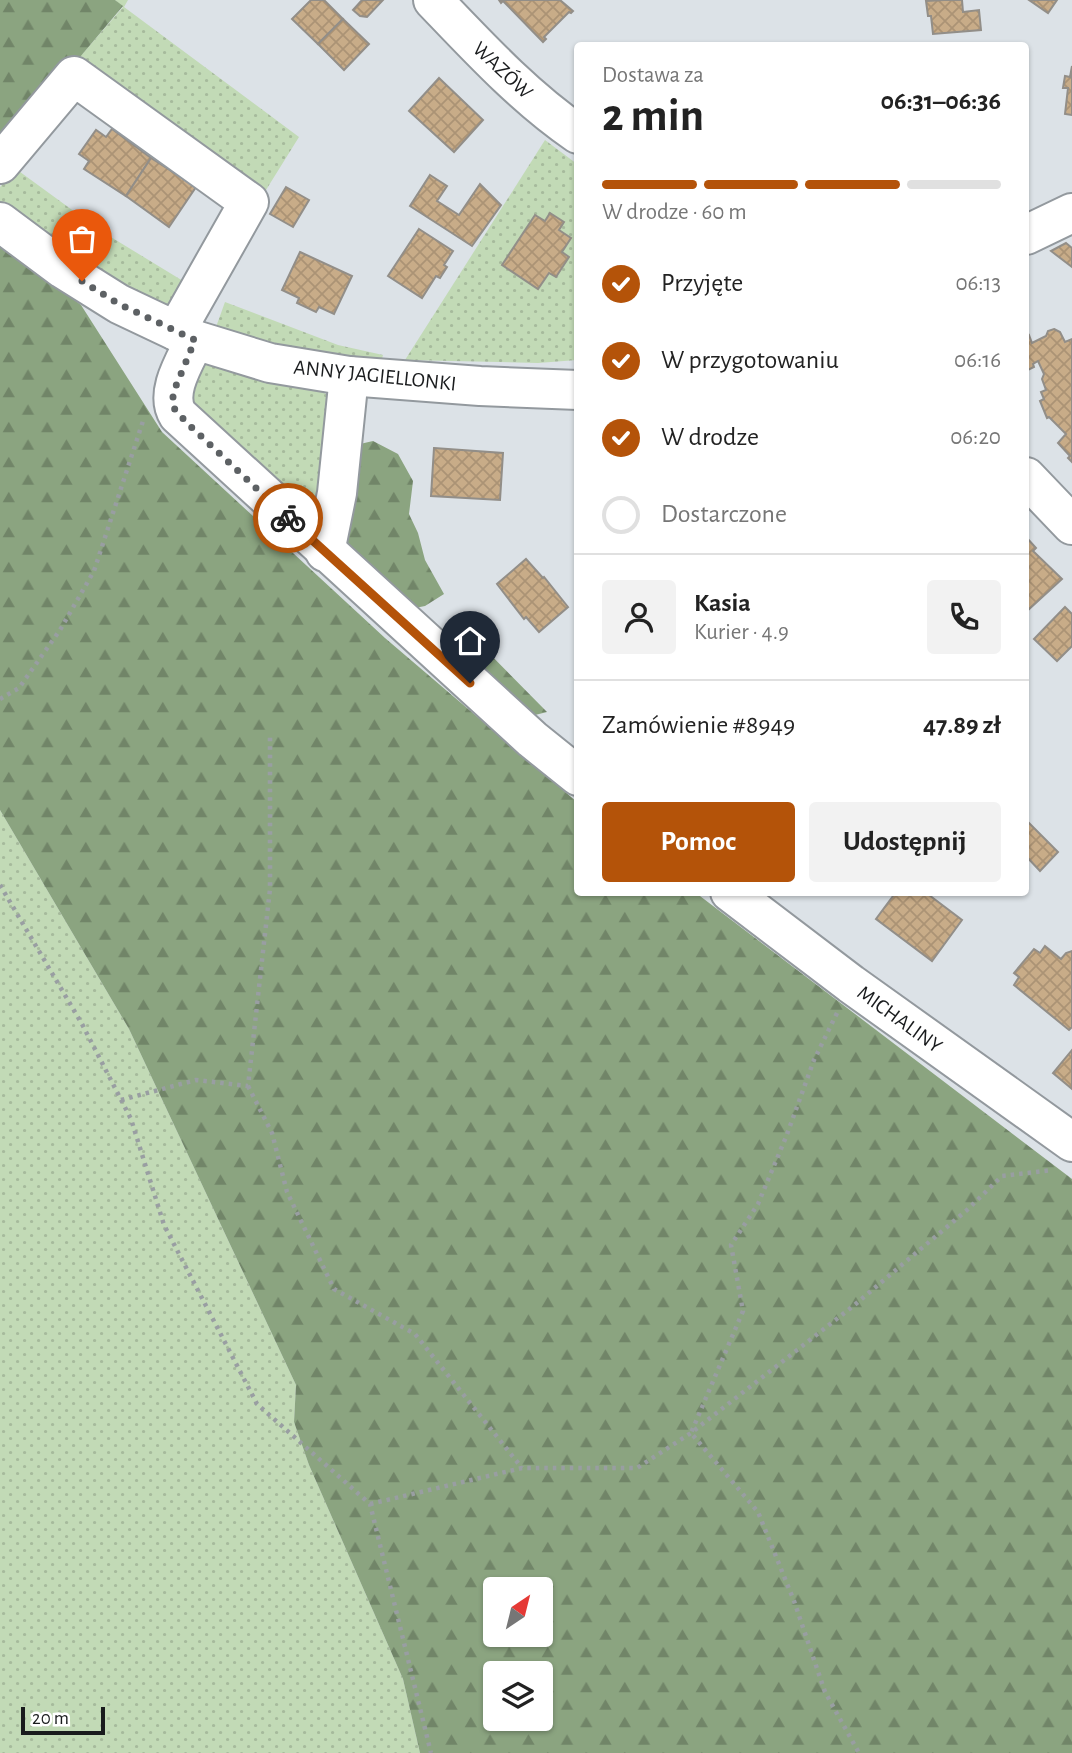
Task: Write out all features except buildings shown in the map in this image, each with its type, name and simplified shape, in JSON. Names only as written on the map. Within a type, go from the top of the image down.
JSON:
[{"type":"street","name":"WAZÓW","points":[[433,0],[477,47],[574,131]]},
{"type":"street","points":[[0,164],[74,76],[249,202],[185,336],[173,393],[173,407],[325,552],[522,730],[574,773]]},
{"type":"street","points":[[1029,234],[1072,213]]},
{"type":"street","name":"ANNY JAGIELLONKI","points":[[0,222],[63,269],[119,304],[185,336],[270,363],[349,376],[574,390]]},
{"type":"street","points":[[325,552],[337,493],[349,376]]},
{"type":"street","points":[[1029,480],[1072,525]]},
{"type":"street","name":"MICHALINY","points":[[735,896],[851,984],[1065,1155]]},
{"type":"path","points":[[0,699],[19,688],[60,630],[93,571],[146,411],[173,393]]},
{"type":"path","points":[[270,736],[270,888],[248,1086],[272,1133],[286,1192],[334,1289],[415,1334],[522,1468]]},
{"type":"path","points":[[0,885],[82,1024],[131,1119],[164,1225],[257,1404],[370,1504],[431,1753]]},
{"type":"path","points":[[691,1433],[743,1311],[731,1245],[758,1204],[814,1059],[851,984]]},
{"type":"path","points":[[121,1100],[196,1080],[248,1086]]},
{"type":"path","points":[[370,1504],[522,1468],[637,1468],[691,1433],[852,1307],[967,1210],[1002,1176],[1065,1155]]},
{"type":"path","points":[[691,1433],[758,1512],[794,1601],[825,1692],[859,1753]]},
{"type":"green space","points":[[0,0],[115,0],[123,6],[0,152]]},
{"type":"green space","points":[[115,0],[128,0],[124,7],[299,137],[261,198],[73,65],[123,7]]},
{"type":"green space","points":[[545,140],[574,162],[574,360],[538,363],[405,360]]},
{"type":"green space","points":[[16,169],[101,231],[188,284],[168,316],[0,205],[0,187]]},
{"type":"green space","points":[[0,242],[81,305],[162,432],[385,638],[574,799],[574,896],[700,896],[1072,1179],[1072,1753],[420,1753],[403,1679],[309,1465],[294,1422],[296,1385],[129,1029],[0,810]]},
{"type":"green space","points":[[225,302],[338,345],[383,355],[380,366],[316,360],[216,327]]},
{"type":"green space","points":[[202,359],[228,370],[316,389],[332,397],[314,526],[185,405]]},
{"type":"green space","points":[[373,441],[398,454],[413,481],[409,514],[418,533],[425,560],[444,594],[425,606],[405,610],[345,544],[360,444]]},
{"type":"green space","points":[[458,614],[475,639],[547,712],[527,717],[435,636]]},
{"type":"green space","points":[[0,810],[129,1029],[296,1385],[294,1422],[309,1465],[403,1679],[420,1753],[0,1753]]},
{"type":"way so far","points":[[82,281],[119,304],[195,340],[173,393],[173,407],[178,415],[288,518]]},
{"type":"route","points":[[288,518],[470,683]]}]
